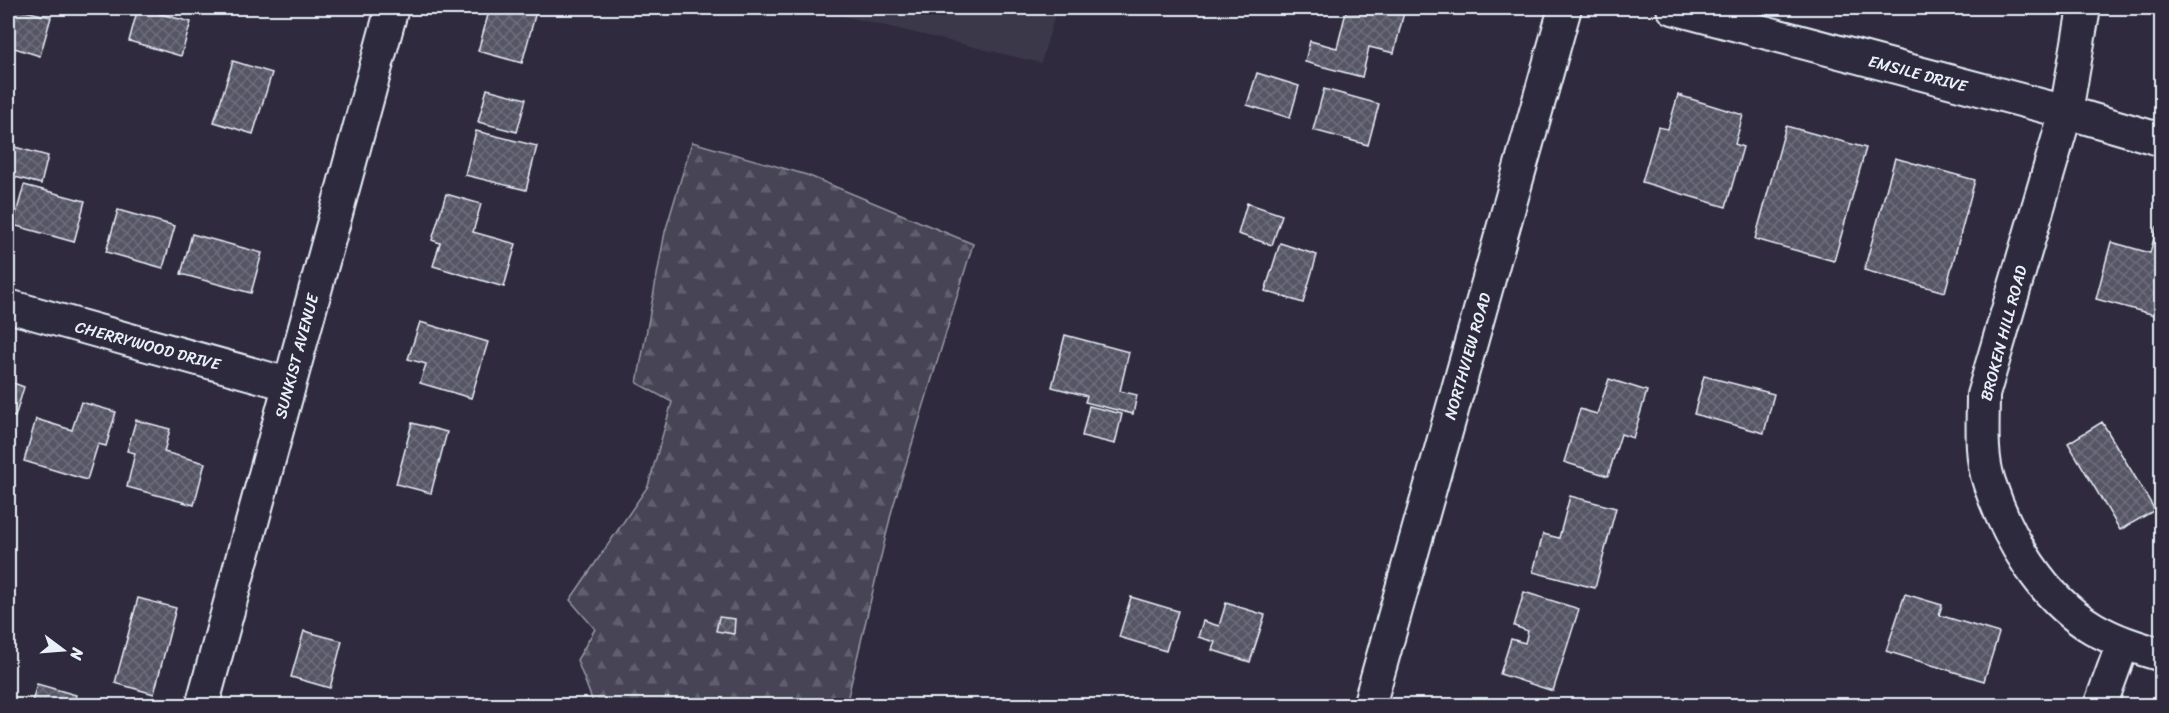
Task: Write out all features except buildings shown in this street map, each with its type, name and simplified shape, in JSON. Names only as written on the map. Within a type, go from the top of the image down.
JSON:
[{"type":"street","name":"SUNKIST AVENUE","points":[[202,705],[392,8]]},
{"type":"street","name":"NORTHVIEW ROAD","points":[[1369,705],[1565,8]]},
{"type":"street","name":"EMSILE DRIVE","points":[[1673,8],[2066,112],[2162,140]]},
{"type":"street","name":"BROKEN HILL ROAD","points":[[2084,8],[2066,112],[1983,395],[1983,439],[1989,481],[2016,544],[2037,576],[2073,613],[2092,627],[2123,643],[2162,655]]},
{"type":"street","name":"CHERRYWOOD DRIVE","points":[[8,306],[288,384]]},
{"type":"street","points":[[2100,705],[2123,643]]},
{"type":"shaded area","points":[[810,8],[1057,8],[1041,63]]},
{"type":"green space","points":[[692,142],[807,175],[973,244],[892,510],[846,705],[610,706],[593,702],[577,660],[595,629],[570,600],[648,486],[672,402],[637,383],[665,232]]}]
